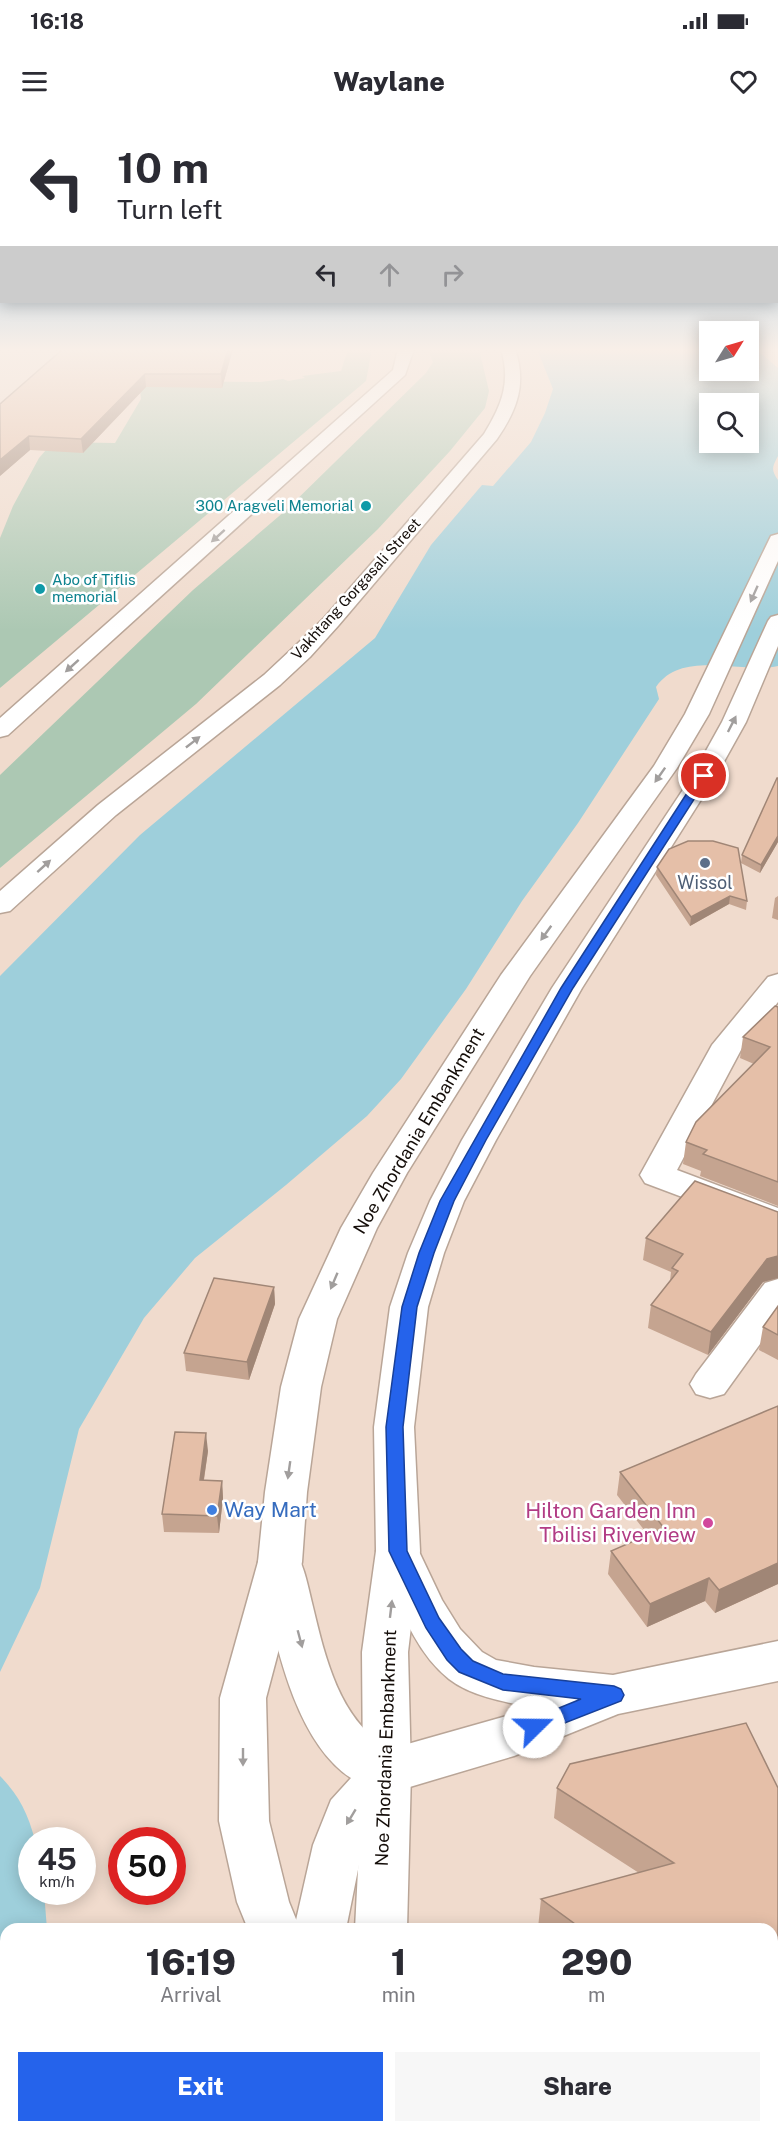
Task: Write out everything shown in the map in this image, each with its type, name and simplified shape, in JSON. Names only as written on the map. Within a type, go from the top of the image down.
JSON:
[{"type":"main road","points":[[0,730],[321,443]]},
{"type":"main road","name":"Vakhtang Gorgasali Street","points":[[0,905],[106,810],[272,680],[331,622],[486,443]]},
{"type":"main road","name":"Noe Zhordania Embankment","points":[[272,1923],[263,1902],[244,1821],[243,1698],[280,1562],[286,1492],[301,1387],[318,1319],[359,1228],[390,1173],[516,975],[664,768],[697,714],[778,540]]},
{"type":"main road","name":"Noe Zhordania Embankment","points":[[381,1923],[387,1772],[385,1652],[398,1551],[394,1427],[409,1307],[426,1253],[447,1201],[567,988],[704,776],[734,722],[778,621]]},
{"type":"main road","points":[[778,983],[728,1045],[657,1175],[778,1221]]},
{"type":"main road","points":[[710,1384],[778,1292]]},
{"type":"main road","points":[[398,1551],[432,1623],[454,1654],[466,1666],[503,1682],[614,1695]]},
{"type":"main road","points":[[280,1562],[310,1679],[322,1707],[341,1737],[363,1760],[387,1772]]},
{"type":"main road","points":[[321,1923],[338,1845],[349,1816],[387,1772],[514,1735],[614,1695],[778,1661]]},
{"type":"green space","points":[[52,443],[292,443],[0,688],[0,538],[13,506],[39,458]]},
{"type":"green space","points":[[355,443],[457,443],[378,529],[196,704],[0,868],[0,775],[193,590],[285,511]]},
{"type":"water","points":[[530,443],[699,443],[699,453],[759,453],[759,443],[778,443],[778,456],[773,468],[778,480],[778,666],[763,668],[696,666],[681,669],[667,676],[656,687],[659,699],[578,823],[522,901],[466,989],[401,1079],[367,1116],[195,1258],[144,1318],[79,1429],[40,1588],[0,1672],[0,976],[140,835],[375,638],[431,545],[482,485],[493,486]]},
{"type":"water","points":[[0,1776],[22,1805],[31,1827],[18,1827],[18,1905],[45,1905],[47,1923],[0,1923]]},
{"type":"building","points":[[0,443],[21,443],[0,460]]},
{"type":"building","points":[[777,778],[778,836],[761,865],[742,855]]},
{"type":"building","points":[[688,841],[713,841],[738,848],[747,901],[730,896],[691,917],[657,867],[669,849]]},
{"type":"building","points":[[775,1006],[778,1007],[778,1182],[703,1154],[707,1150],[686,1142],[696,1122],[770,1047],[743,1037]]},
{"type":"building","points":[[695,1181],[778,1212],[778,1256],[767,1259],[711,1332],[651,1305],[678,1271],[672,1268],[683,1254],[646,1238]]},
{"type":"building","points":[[214,1278],[274,1287],[247,1362],[184,1353]]},
{"type":"building","points":[[778,1306],[778,1335],[763,1327]]},
{"type":"building","name":"Hilton Garden Inn Tbilisi Riverview","points":[[778,1406],[778,1563],[719,1590],[709,1578],[650,1604],[611,1551],[664,1528],[620,1472]]},
{"type":"building","points":[[175,1432],[206,1433],[200,1480],[222,1481],[217,1516],[162,1514]]},
{"type":"building","points":[[746,1723],[778,1788],[778,1923],[574,1923],[541,1899],[674,1863],[557,1788],[570,1764]]},
{"type":"place","name":"300 Aragveli Memorial","points":[[366,506]]},
{"type":"place","name":"Abo of Tiflis memorial","points":[[40,589]]},
{"type":"place","name":"Wissol","points":[[705,863]]},
{"type":"place","name":"Way Mart","points":[[212,1510]]},
{"type":"place","name":"Hilton Garden Inn Tbilisi Riverview","points":[[708,1523]]},
{"type":"route","points":[[534,1727],[614,1695],[503,1682],[485,1676],[466,1666],[454,1654],[432,1623],[398,1551],[394,1427],[409,1307],[426,1253],[447,1201],[479,1140],[567,988],[704,776]]}]
